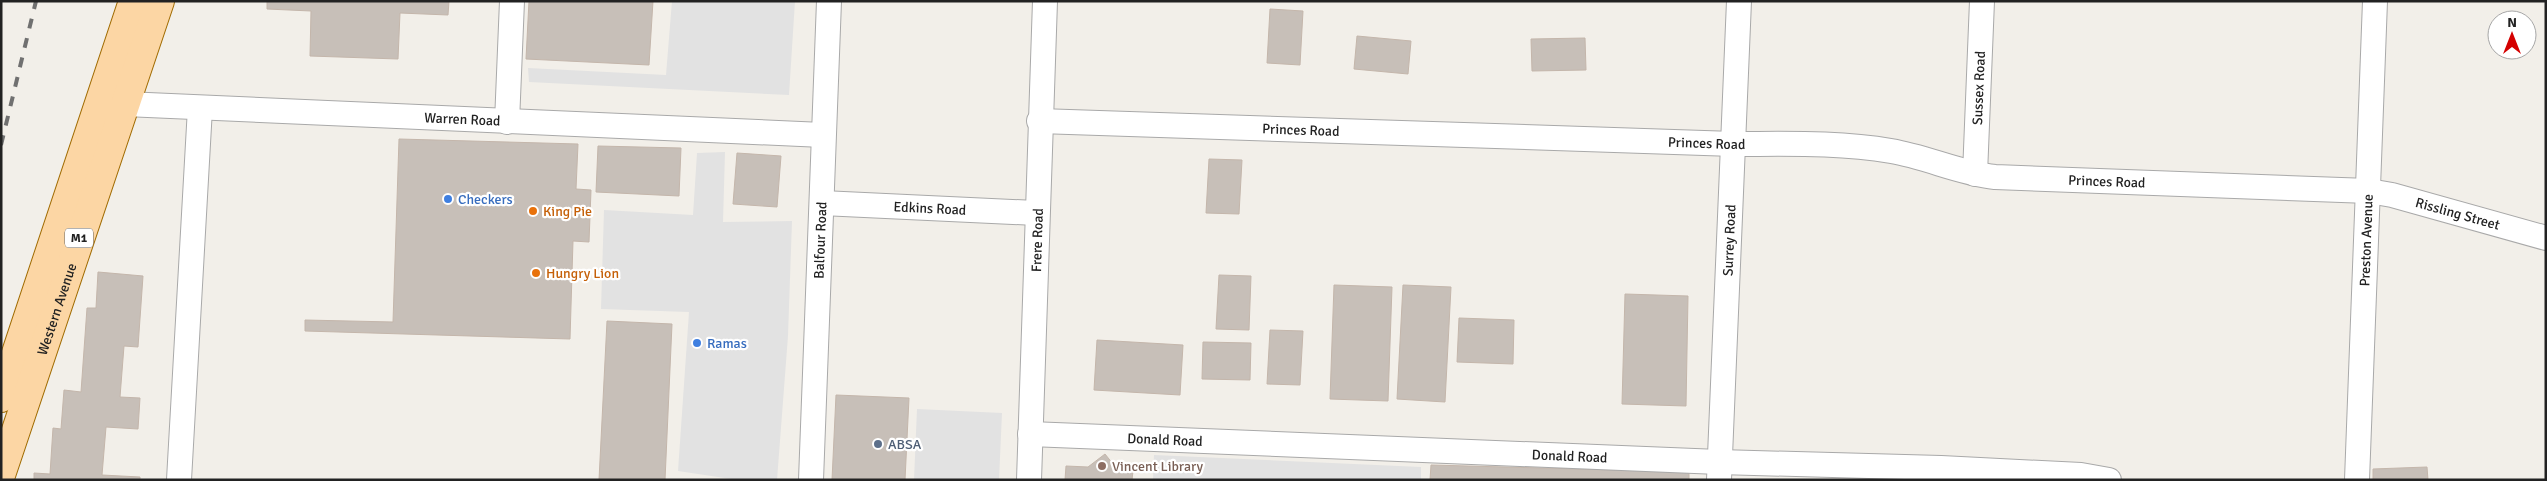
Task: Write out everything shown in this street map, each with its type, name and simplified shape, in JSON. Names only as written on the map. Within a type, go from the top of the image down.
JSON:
[{"type":"main road","name":"Western Avenue","points":[[1,475],[114,102],[133,1]]},
{"type":"main road","name":"Western Avenue","points":[[1,398],[114,102],[160,1]]},
{"type":"street","points":[[507,122],[512,1]]},
{"type":"street","name":"Balfour Road","points":[[811,480],[829,1]]},
{"type":"street","name":"Frere Road","points":[[1029,480],[1036,213],[1045,1]]},
{"type":"street","name":"Surrey Road","points":[[1719,471],[1739,1]]},
{"type":"street","name":"Sussex Road","points":[[1975,174],[1982,1]]},
{"type":"street","name":"Preston Avenue","points":[[2357,480],[2375,1]]},
{"type":"street","name":"Warren Road","points":[[114,102],[200,108],[823,136]]},
{"type":"street","points":[[179,480],[200,108]]},
{"type":"street","name":"Princes Road","points":[[1040,121],[1734,144],[1835,144],[1890,151],[1975,174],[2369,191]]},
{"type":"street","name":"Rissling Street","points":[[2369,191],[2392,195],[2546,238]]},
{"type":"street","name":"Edkins Road","points":[[822,203],[1036,213]]},
{"type":"street","name":"Donald Road","points":[[1030,434],[1719,471],[2081,475],[2109,480]]},
{"type":"shaded area","points":[[672,1],[795,1],[789,95],[529,82],[528,68],[666,75]]},
{"type":"shaded area","points":[[725,152],[723,222],[792,221],[788,336],[777,480],[738,480],[678,471],[689,312],[601,309],[604,210],[693,215],[697,153]]},
{"type":"shaded area","points":[[917,409],[1002,413],[999,480],[914,480]]},
{"type":"shaded area","points":[[1154,455],[1421,467],[1421,480],[1153,480]]},
{"type":"building","points":[[267,1],[449,1],[448,15],[400,13],[398,59],[310,56],[311,11],[267,9]]},
{"type":"building","points":[[529,1],[653,1],[649,65],[526,59]]},
{"type":"building","points":[[1270,9],[1303,11],[1300,65],[1267,63]]},
{"type":"building","points":[[1357,36],[1411,41],[1408,74],[1354,69]]},
{"type":"building","points":[[1585,38],[1586,70],[1532,71],[1531,39]]},
{"type":"building","points":[[399,139],[578,144],[576,189],[591,190],[589,242],[573,241],[570,339],[305,331],[305,320],[393,322]]},
{"type":"building","points":[[598,146],[681,148],[679,196],[596,192]]},
{"type":"building","points":[[737,153],[781,156],[777,207],[733,204]]},
{"type":"building","points":[[1209,159],[1242,160],[1239,214],[1206,213]]},
{"type":"building","points":[[98,272],[143,276],[138,347],[124,346],[120,397],[140,398],[138,429],[106,427],[102,475],[140,477],[140,480],[34,480],[34,473],[50,474],[53,428],[61,429],[64,390],[81,392],[87,308],[96,308]]},
{"type":"building","points":[[1219,275],[1251,276],[1249,330],[1216,329]]},
{"type":"building","points":[[1334,285],[1392,287],[1388,401],[1330,399]]},
{"type":"building","points":[[1403,285],[1451,287],[1445,402],[1397,399]]},
{"type":"building","points":[[1625,294],[1688,296],[1686,406],[1622,404]]},
{"type":"building","points":[[1459,318],[1514,320],[1513,364],[1457,362]]},
{"type":"building","points":[[607,321],[672,324],[665,480],[599,480]]},
{"type":"building","points":[[1270,330],[1303,331],[1300,385],[1267,384]]},
{"type":"building","points":[[1097,340],[1183,345],[1180,395],[1094,390]]},
{"type":"building","points":[[1203,342],[1251,343],[1250,380],[1202,379]]},
{"type":"building","points":[[836,395],[909,398],[905,480],[832,480]]},
{"type":"building","name":"Vincent Library","points":[[1105,454],[1117,469],[1133,471],[1132,480],[1065,480],[1066,466],[1088,467]]},
{"type":"building","points":[[1431,465],[1689,472],[1689,480],[1430,480]]},
{"type":"building","points":[[2427,467],[2428,480],[2373,480],[2373,469]]},
{"type":"railway","points":[[1,145],[36,1]]},
{"type":"place","name":"Checkers","points":[[448,199]]},
{"type":"place","name":"King Pie","points":[[533,211]]},
{"type":"place","name":"Hungry Lion","points":[[536,273]]},
{"type":"place","name":"Ramas","points":[[697,343]]},
{"type":"place","name":"ABSA","points":[[878,444]]},
{"type":"place","name":"Vincent Library","points":[[1102,466]]}]
